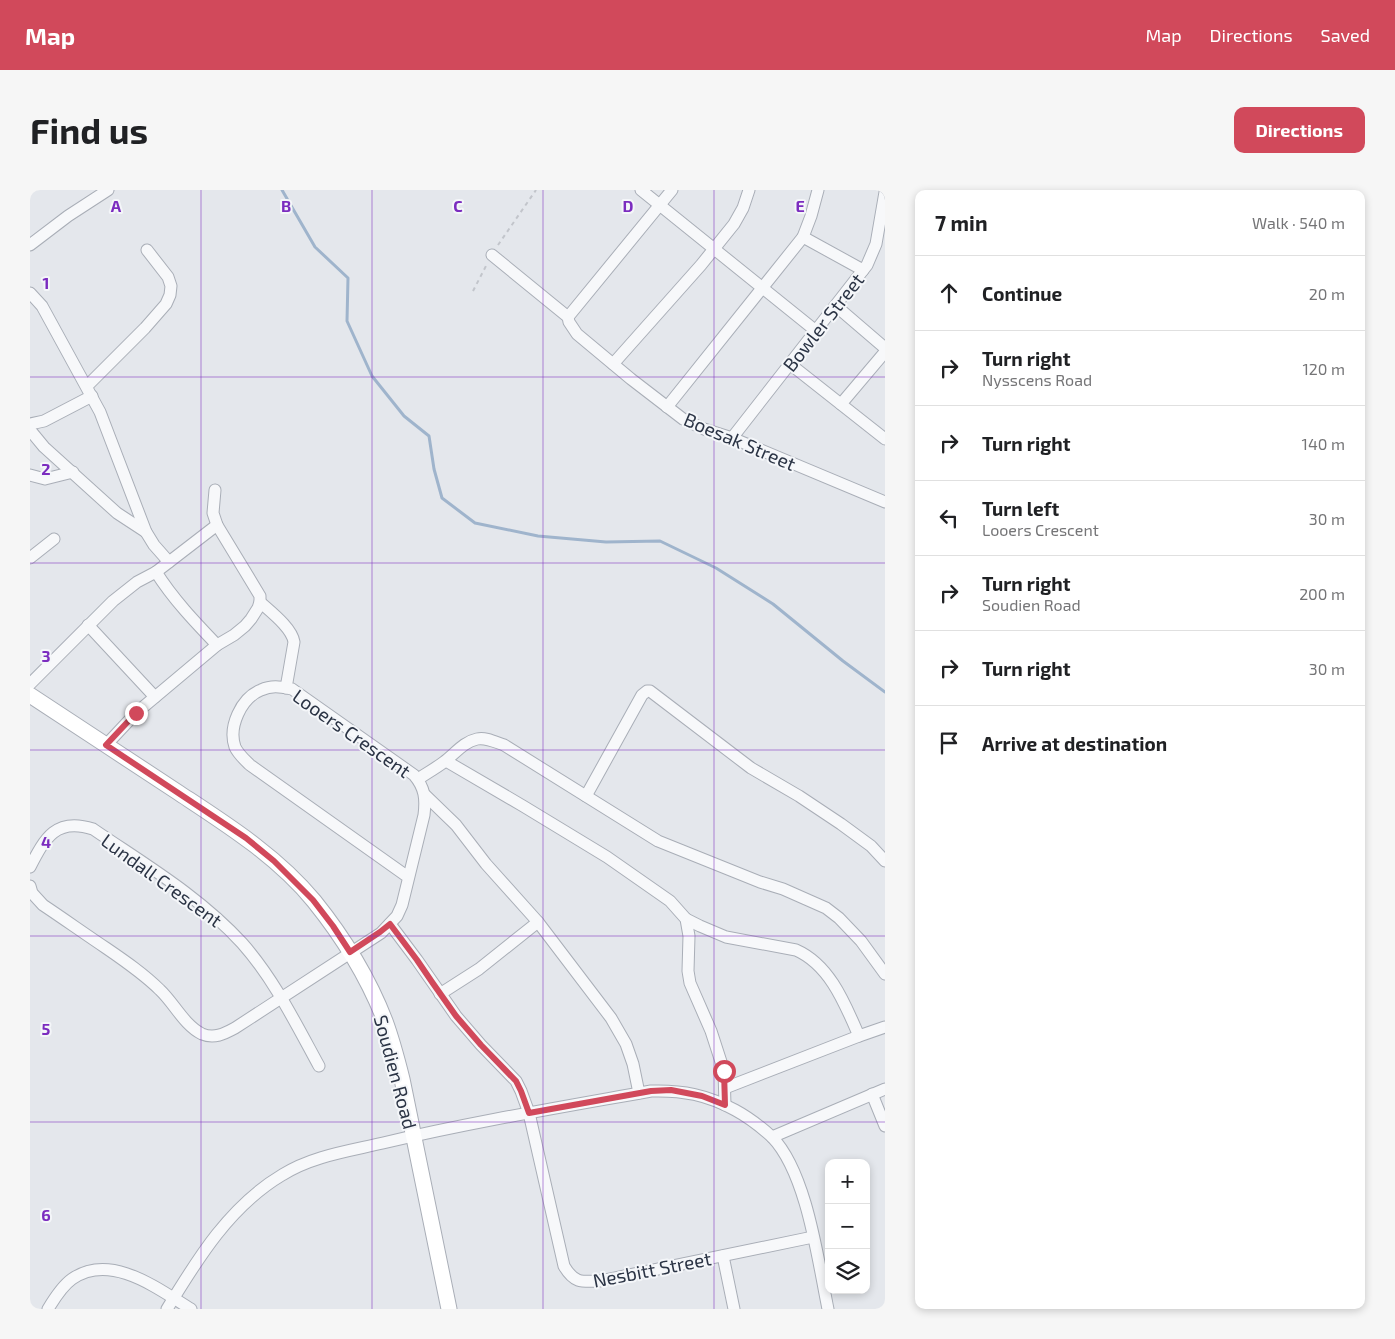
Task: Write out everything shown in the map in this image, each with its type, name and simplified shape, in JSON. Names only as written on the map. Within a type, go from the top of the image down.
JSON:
[{"type":"street","points":[[30,245],[68,216],[108,190]]},
{"type":"street","points":[[641,190],[816,331]]},
{"type":"street","points":[[568,317],[672,190]]},
{"type":"street","points":[[614,364],[734,224],[743,208],[749,190]]},
{"type":"street","points":[[667,407],[803,237],[818,190]]},
{"type":"street","name":"Bowler Street","points":[[732,438],[867,265],[876,244],[885,192]]},
{"type":"street","points":[[803,237],[863,270]]},
{"type":"street","points":[[876,244],[885,251]]},
{"type":"street","points":[[30,424],[44,421],[89,391],[166,304],[171,286],[168,277],[147,250]]},
{"type":"street","name":"Boesak Street","points":[[492,255],[568,317],[577,334],[683,419],[885,502]]},
{"type":"street","points":[[30,293],[42,306],[100,412],[146,532],[154,545],[169,562]]},
{"type":"street","points":[[836,306],[885,348]]},
{"type":"street","points":[[841,404],[885,352]]},
{"type":"street","points":[[790,364],[885,439]]},
{"type":"street","points":[[30,430],[44,447],[117,513],[146,532]]},
{"type":"street","points":[[30,475],[45,479],[72,472]]},
{"type":"street","points":[[106,745],[136,713],[217,645],[245,626],[260,602],[260,596],[217,525],[213,514],[215,490]]},
{"type":"street","points":[[30,684],[88,625],[137,582],[156,572],[217,525]]},
{"type":"street","points":[[30,558],[54,539]]},
{"type":"street","points":[[156,572],[177,602],[217,645]]},
{"type":"street","points":[[260,602],[288,629],[293,637],[294,642],[286,688]]},
{"type":"street","points":[[88,625],[155,697]]},
{"type":"street","name":"Looers Crescent","points":[[350,952],[390,924],[402,906],[424,815],[425,795],[422,786],[414,775],[292,689],[271,687],[259,690],[250,697],[242,706],[233,730],[234,744],[238,753],[250,765],[408,877]]},
{"type":"street","points":[[586,796],[642,695],[650,691],[751,768],[799,796],[849,830],[871,846],[885,861]]},
{"type":"street","name":"Soudien Road","points":[[30,695],[238,833],[274,861],[313,900],[333,926],[369,985],[385,1021],[402,1079],[449,1309]]},
{"type":"street","points":[[418,779],[446,761],[469,742],[487,739],[504,745],[658,842],[760,882],[783,889],[826,908],[839,918],[861,941],[885,974]]},
{"type":"street","points":[[446,761],[607,857],[670,901],[686,919],[726,937],[804,953],[814,961],[835,986],[859,1036]]},
{"type":"street","points":[[425,795],[456,825],[486,864],[538,922],[611,1018],[629,1050],[639,1093]]},
{"type":"street","name":"Lundall Crescent","points":[[30,867],[48,837],[59,829],[80,825],[92,829],[172,883],[213,914],[242,943],[265,972],[318,1066]]},
{"type":"street","points":[[30,886],[32,893],[43,905],[134,968],[161,990],[183,1017],[201,1033],[213,1036],[221,1035],[235,1028],[350,952]]},
{"type":"street","points":[[686,919],[689,936],[688,970],[690,983],[711,1031],[724,1071],[725,1105]]},
{"type":"street","points":[[440,994],[479,969],[538,922]]},
{"type":"street","name":"Nesbitt Street","points":[[390,924],[456,1016],[516,1081],[529,1113],[564,1266],[574,1279],[582,1282],[600,1281],[813,1237]]},
{"type":"street","points":[[725,1088],[885,1027]]},
{"type":"street","points":[[772,1137],[885,1089]]},
{"type":"street","points":[[167,1309],[204,1250],[231,1216],[254,1194],[282,1174],[301,1165],[319,1158],[413,1136],[639,1093],[671,1090],[702,1096],[746,1116],[772,1137],[785,1155],[796,1177],[806,1206],[828,1309]]},
{"type":"street","points":[[872,1094],[885,1126]]},
{"type":"street","points":[[723,1256],[734,1309]]},
{"type":"street","points":[[48,1309],[61,1290],[71,1280],[80,1274],[98,1270],[115,1270],[131,1275],[191,1309]]},
{"type":"path","points":[[473,291],[492,255],[536,190]]},
{"type":"waterway","points":[[282,190],[315,247],[348,278],[347,321],[372,376],[404,416],[429,436],[434,469],[442,498],[475,523],[538,536],[606,542],[660,541],[716,568],[773,604],[843,661],[885,692]]},
{"type":"route","points":[[136,713],[106,745],[246,838],[274,861],[313,900],[350,952],[390,924],[456,1016],[516,1081],[529,1113],[651,1091],[671,1090],[702,1096],[725,1105],[724,1071]]}]
